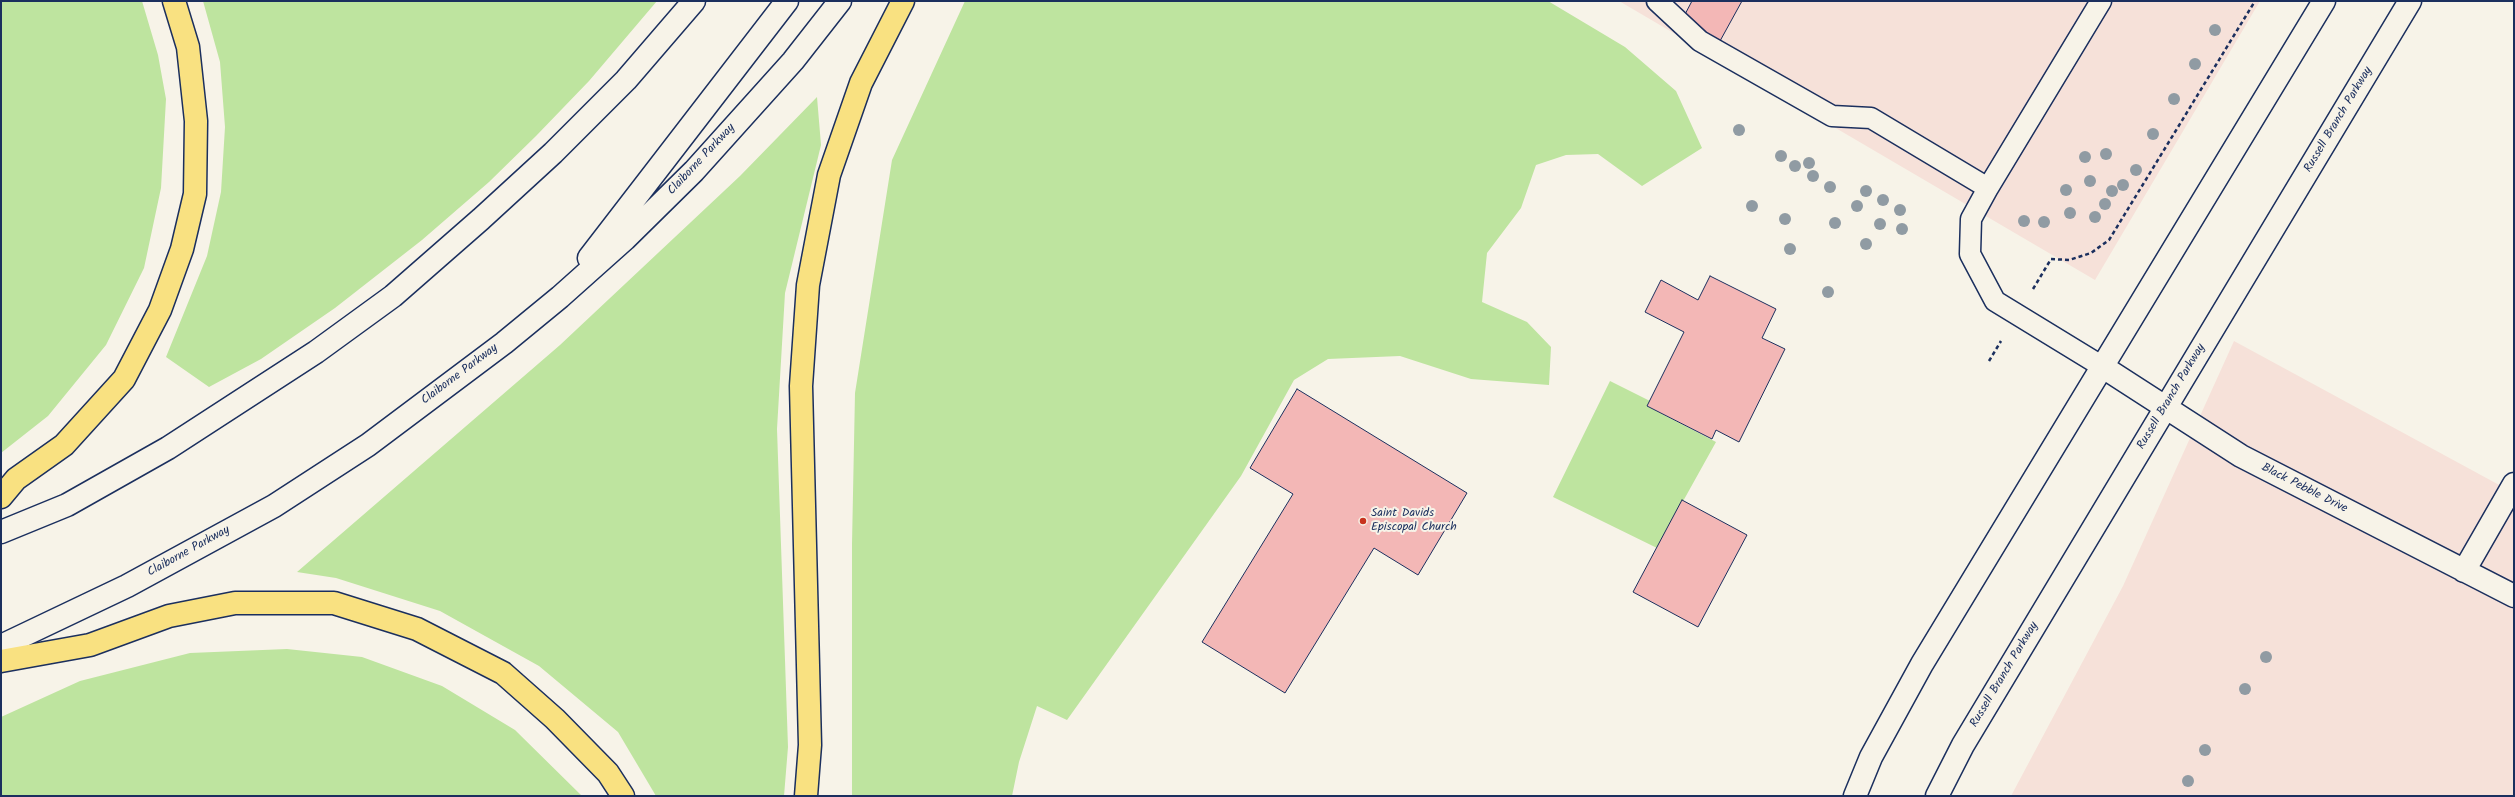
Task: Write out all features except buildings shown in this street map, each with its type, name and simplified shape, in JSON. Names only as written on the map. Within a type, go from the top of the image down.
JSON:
[{"type":"highway","points":[[1,497],[16,479],[64,445],[124,379],[160,310],[182,249],[195,194],[196,121],[188,47],[174,1]]},
{"type":"highway","points":[[806,796],[810,745],[801,386],[808,285],[829,175],[861,83],[903,1]]},
{"type":"highway","points":[[1,662],[90,645],[169,616],[235,603],[334,603],[417,629],[503,673],[555,719],[608,773],[623,796]]},
{"type":"street","points":[[1,532],[67,505],[168,448],[316,352],[393,296],[481,219],[553,153],[626,80],[694,1]]},
{"type":"street","points":[[560,297],[786,1]]},
{"type":"street","name":"Claiborne Parkway","points":[[1,646],[127,586],[274,506],[368,445],[504,343],[560,297],[625,238],[694,171],[792,61],[840,1]]},
{"type":"street","points":[[1855,796],[1870,757],[1922,664],[2324,1]]},
{"type":"street","name":"Russell Branch Parkway","points":[[1938,796],[1963,745],[2410,1]]},
{"type":"street","name":"Black Pebble Drive","points":[[2103,367],[2241,456],[2514,596]]},
{"type":"street","points":[[2464,571],[2514,484]]},
{"type":"lane","points":[[1657,1],[1700,41],[1832,116],[1871,118],[1988,188]]},
{"type":"lane","points":[[2101,1],[1988,188],[1971,219],[1970,254],[1995,301],[2103,367]]},
{"type":"path","points":[[1988,361],[2051,259],[2069,260],[2091,253],[2109,240],[2255,1]]},
{"type":"shaded area","points":[[1619,1],[2260,1],[2095,280]]},
{"type":"shaded area","points":[[2234,341],[2514,493],[2514,796],[2011,796],[2123,586]]},
{"type":"green space","points":[[1,1],[142,1],[158,55],[166,99],[161,188],[144,268],[106,345],[48,416],[1,453]]},
{"type":"green space","points":[[203,1],[657,1],[589,81],[536,136],[489,182],[422,240],[335,308],[261,359],[209,387],[166,357],[207,256],[221,192],[225,127],[220,62]]},
{"type":"green space","points":[[965,1],[1548,1],[1625,47],[1676,91],[1702,148],[1642,186],[1598,154],[1566,155],[1536,165],[1521,208],[1487,253],[1482,302],[1527,322],[1551,347],[1549,385],[1471,379],[1400,356],[1328,359],[1294,380],[1241,476],[1067,720],[1037,706],[1019,762],[1012,796],[852,796],[852,544],[855,393],[892,160]]},
{"type":"green space","points":[[817,97],[821,145],[785,293],[777,429],[788,747],[784,796],[656,796],[618,732],[539,666],[440,611],[336,578],[297,572],[560,345],[740,176]]},
{"type":"green space","points":[[1610,381],[1650,401],[1647,406],[1716,442],[1657,548],[1553,497]]},
{"type":"green space","points":[[287,649],[362,657],[442,686],[515,730],[582,796],[1,796],[1,717],[80,681],[190,653]]},
{"type":"place","name":"Saint Davids Episcopal Church","points":[[1363,521]]}]
